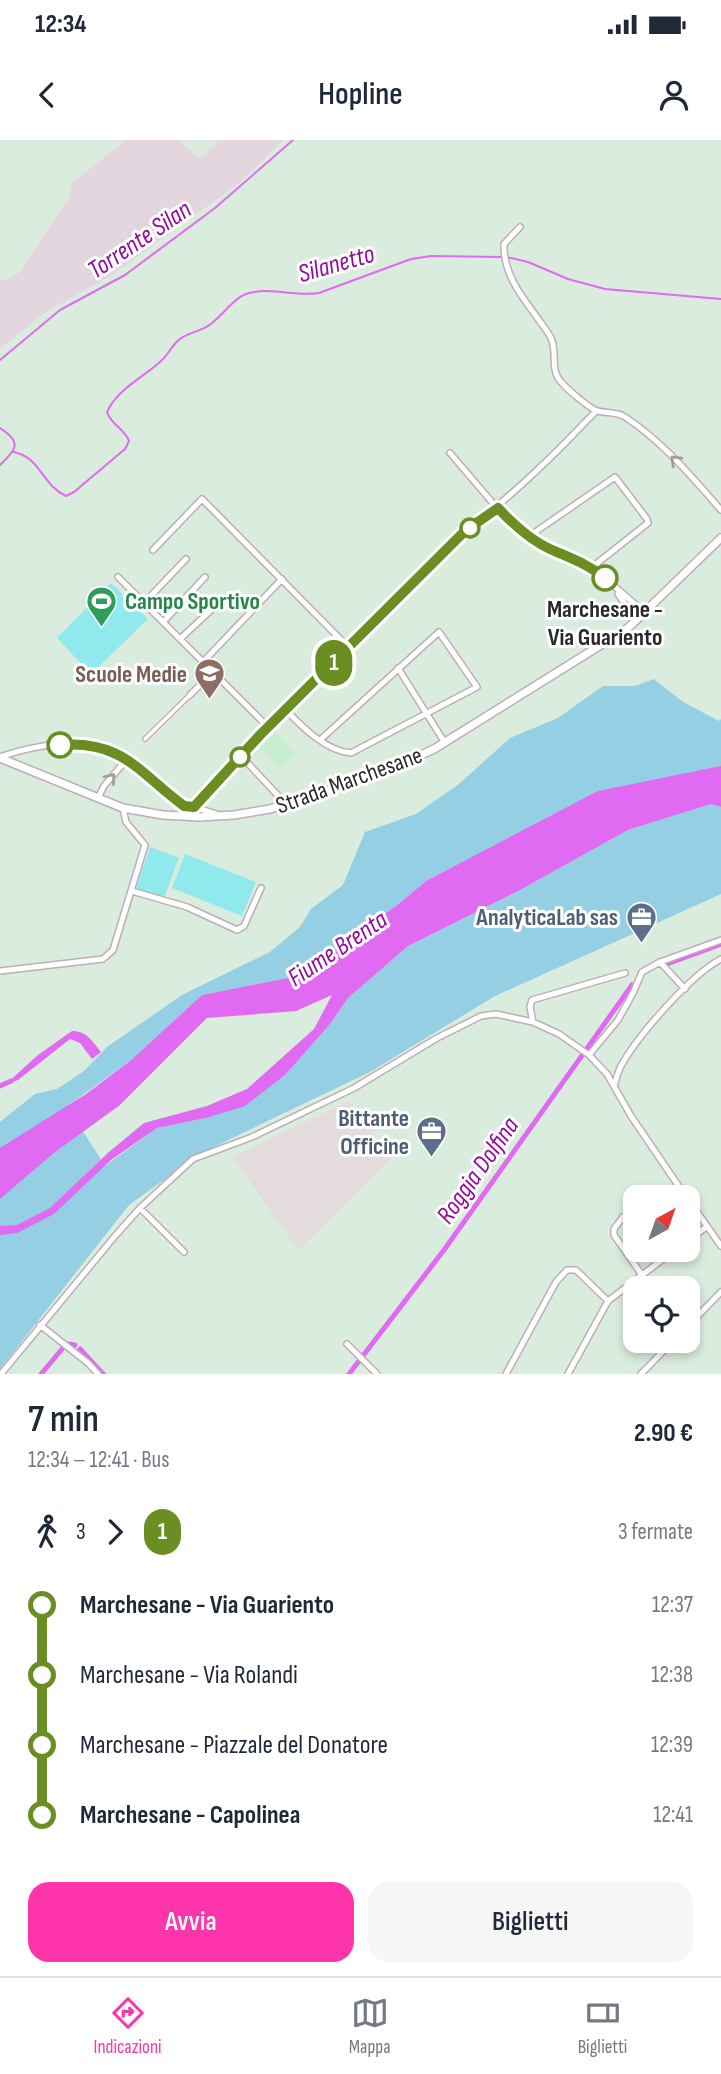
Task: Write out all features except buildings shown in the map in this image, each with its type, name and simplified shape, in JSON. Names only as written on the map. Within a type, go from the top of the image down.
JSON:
[{"type":"main road","name":"Strada Marchesane","points":[[0,757],[123,808],[163,815],[223,816],[270,809],[382,773],[445,743],[639,620],[721,538]]},
{"type":"street","points":[[520,227],[504,244],[504,257],[523,298],[551,337],[553,366],[560,382],[596,411],[621,414],[633,422],[663,448],[721,510]]},
{"type":"street","points":[[194,807],[268,727],[465,531],[498,508],[596,411]]},
{"type":"street","points":[[450,453],[498,508],[528,537],[591,568],[610,582],[640,609],[639,620]]},
{"type":"street","points":[[528,537],[615,477],[648,523],[591,568]]},
{"type":"street","points":[[153,550],[202,499],[349,648]]},
{"type":"street","points":[[144,603],[186,559]]},
{"type":"street","points":[[118,577],[268,727]]},
{"type":"street","points":[[163,622],[205,577]]},
{"type":"street","points":[[202,662],[282,579]]},
{"type":"street","points":[[610,582],[639,620]]},
{"type":"street","points":[[180,639],[224,598]]},
{"type":"street","points":[[632,603],[656,603]]},
{"type":"street","points":[[286,710],[320,740],[341,752],[351,753],[477,687],[439,632],[320,740]]},
{"type":"street","points":[[398,668],[445,743]]},
{"type":"street","points":[[145,739],[213,672]]},
{"type":"street","points":[[0,757],[33,749],[79,743],[97,746],[127,759],[184,806],[223,816]]},
{"type":"street","points":[[242,756],[286,804]]},
{"type":"street","points":[[98,798],[104,786],[127,759]]},
{"type":"street","points":[[0,971],[103,959],[113,950],[145,845],[126,822],[123,808]]},
{"type":"street","points":[[132,891],[187,907],[237,930],[244,926],[261,888]]},
{"type":"street","points":[[585,1053],[618,1020],[642,972],[660,962],[721,940]]},
{"type":"street","points":[[609,1077],[621,1067],[650,1026],[700,973],[721,959]]},
{"type":"street","points":[[660,962],[685,989]]},
{"type":"street","points":[[533,1022],[529,1002],[532,1000],[625,973]]},
{"type":"street","points":[[1,1374],[141,1208],[193,1159],[252,1138],[354,1088],[463,1023],[481,1016],[496,1014],[533,1022],[559,1034],[585,1053],[609,1077],[631,1116],[678,1185]]},
{"type":"street","points":[[614,1086],[621,1067]]},
{"type":"street","points":[[141,1208],[184,1252]]},
{"type":"street","points":[[623,1217],[617,1224],[614,1235],[623,1249]]},
{"type":"street","points":[[700,1218],[721,1244]]},
{"type":"street","points":[[700,1232],[706,1227]]},
{"type":"street","points":[[631,1262],[640,1276],[659,1262]]},
{"type":"street","points":[[506,1374],[556,1282],[567,1270],[576,1270],[608,1301]]},
{"type":"street","points":[[568,1374],[608,1301],[623,1289]]},
{"type":"street","points":[[700,1314],[721,1292]]},
{"type":"street","points":[[40,1325],[98,1374]]},
{"type":"street","points":[[347,1344],[377,1374]]},
{"type":"street","points":[[641,1374],[661,1353]]},
{"type":"shaded area","points":[[126,140],[179,140],[200,159],[219,140],[283,140],[242,181],[115,273],[43,314],[0,349],[0,280],[9,279],[20,272],[69,197],[72,183]]},
{"type":"shaded area","name":"Campo Sportivo","points":[[111,583],[148,619],[91,674],[57,638]]},
{"type":"shaded area","points":[[654,679],[683,702],[719,721],[721,719],[721,766],[504,841],[426,881],[396,906],[298,976],[202,995],[130,1061],[67,1106],[105,1166],[157,1128],[206,1118],[286,1074],[330,1024],[348,998],[408,946],[520,890],[628,830],[711,804],[721,807],[721,894],[495,996],[370,1072],[201,1153],[129,1205],[0,1369],[0,1122],[35,1094],[57,1089],[84,1071],[107,1047],[182,995],[270,952],[300,927],[311,909],[343,885],[365,832],[416,814],[459,784],[510,738],[558,718],[603,686],[635,686]]},
{"type":"shaded area","points":[[273,729],[296,753],[281,769],[257,746]]},
{"type":"shaded area","points":[[721,766],[721,807],[711,804],[628,830],[520,890],[408,946],[348,998],[330,1024],[286,1074],[245,1106],[206,1118],[157,1128],[111,1160],[54,1214],[17,1233],[0,1235],[0,1226],[17,1225],[50,1208],[144,1123],[207,1106],[247,1089],[314,1029],[332,995],[296,1011],[207,1018],[120,1105],[55,1152],[0,1199],[0,1148],[86,1094],[130,1061],[202,995],[298,976],[396,906],[426,881],[598,791]]},
{"type":"shaded area","points":[[150,847],[179,858],[164,898],[136,889]]},
{"type":"shaded area","points":[[185,854],[256,882],[242,916],[172,888]]},
{"type":"shaded area","points":[[72,1031],[85,1035],[101,1052],[92,1059],[80,1043],[70,1039],[18,1080],[6,1084],[38,1055]]},
{"type":"shaded area","points":[[350,1101],[392,1158],[298,1250],[233,1157]]},
{"type":"waterway","name":"Torrente Silan","points":[[0,360],[60,310],[125,275],[215,208],[293,140]]},
{"type":"waterway","name":"Silanetto","points":[[14,452],[36,465],[58,491],[66,496],[74,492],[125,449],[129,441],[107,412],[117,397],[161,361],[180,339],[209,326],[234,302],[249,293],[319,293],[411,259],[431,256],[502,257]]},
{"type":"waterway","name":"Silanetto","points":[[507,257],[605,289],[721,299]]},
{"type":"waterway","name":"Torrente Silan","points":[[0,428],[12,437],[15,446],[0,465]]},
{"type":"waterway","name":"Roggia Dolfina","points":[[667,964],[721,944]]},
{"type":"waterway","name":"Roggia Dolfina","points":[[349,1374],[444,1250],[632,985]]},
{"type":"waterway","points":[[0,1086],[11,1081]]},
{"type":"waterway","points":[[68,1344],[75,1345]]},
{"type":"waterway","points":[[41,1374],[63,1348]]},
{"type":"waterway","points":[[80,1349],[103,1374]]},
{"type":"bus line","name":"1","points":[[60,745],[79,743],[112,751],[134,764],[184,806],[194,807],[260,735],[465,531],[498,508],[528,537],[549,549],[578,560],[605,578]]},
{"type":"place","name":"Marchesane - Via Guariento","points":[[605,578]]},
{"type":"place","name":"Campo Sportivo","points":[[102,628]]},
{"type":"place","name":"Scuole Medie","points":[[210,701]]},
{"type":"place","name":"AnalyticaLab sas","points":[[641,944]]},
{"type":"place","name":"Bittante Officine","points":[[432,1159]]},
{"type":"water label","name":"Fiume Brenta","points":[[337,948]]}]
